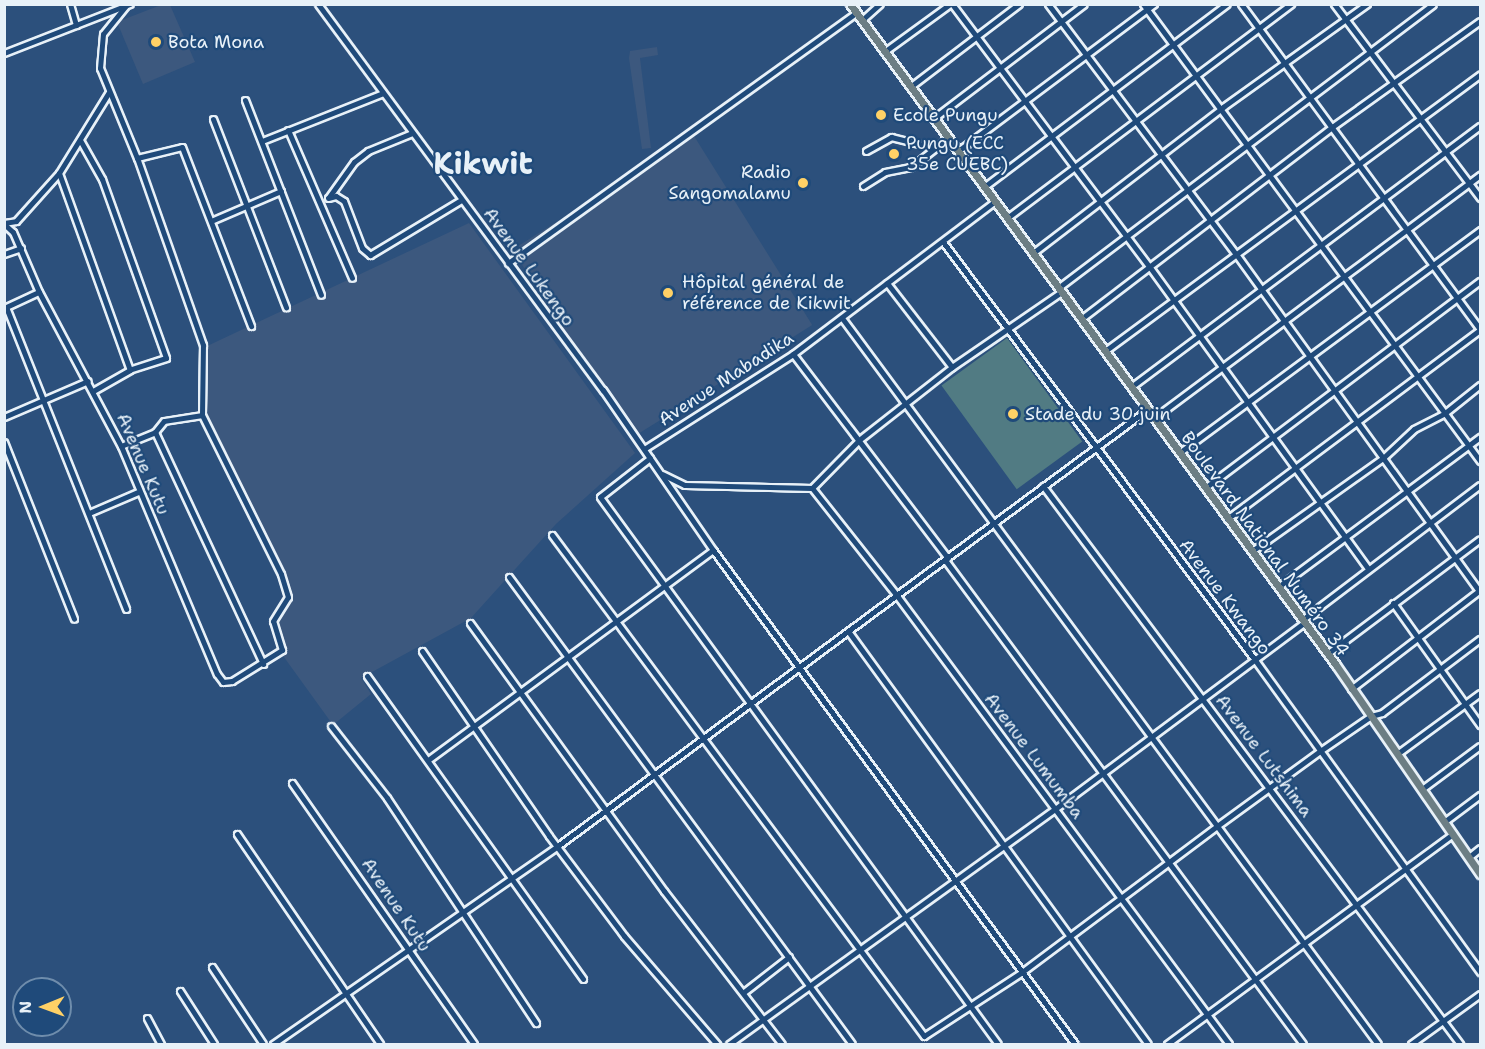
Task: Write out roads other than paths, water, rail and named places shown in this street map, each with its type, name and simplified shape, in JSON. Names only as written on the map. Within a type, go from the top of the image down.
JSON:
[{"type":"main road","name":"Boulevard National Numéro 34","points":[[850,4],[1303,621],[1480,874]]},
{"type":"street","points":[[70,4],[76,25]]},
{"type":"street","name":"Avenue Lukengo","points":[[318,4],[645,449],[713,550],[1075,1044]]},
{"type":"street","points":[[862,21],[880,4]]},
{"type":"street","points":[[884,52],[951,4],[1149,266],[1368,568]]},
{"type":"street","points":[[910,87],[1020,4]]},
{"type":"street","points":[[1048,4],[1236,254],[1480,591],[1351,689]]},
{"type":"street","points":[[933,118],[1084,4]]},
{"type":"street","points":[[958,151],[1025,103],[1145,7],[1154,4]]},
{"type":"street","points":[[984,187],[1227,4]]},
{"type":"street","points":[[1227,519],[1480,329],[1408,228],[1241,4]]},
{"type":"street","points":[[1007,218],[1291,4]]},
{"type":"street","points":[[1334,4],[1480,198]]},
{"type":"street","points":[[1033,253],[1222,107],[1347,21],[1367,4]]},
{"type":"street","points":[[662,474],[685,485],[812,488],[859,440],[952,368],[1011,330],[1126,236],[1433,4]]},
{"type":"street","points":[[4,53],[128,5]]},
{"type":"street","points":[[128,5],[112,20],[101,43],[100,68],[137,158],[203,345],[202,415],[287,591],[284,609],[273,621],[282,650],[263,664],[155,432]]},
{"type":"street","points":[[1145,7],[1272,174],[1480,461]]},
{"type":"street","points":[[508,263],[856,13]]},
{"type":"street","points":[[1081,319],[1332,127],[1480,21]]},
{"type":"street","points":[[1104,351],[1175,302],[1296,208],[1480,75]]},
{"type":"street","points":[[4,224],[16,221],[59,173],[109,92]]},
{"type":"street","points":[[262,141],[383,93]]},
{"type":"street","points":[[245,100],[321,295]]},
{"type":"street","points":[[213,119],[286,307]]},
{"type":"street","points":[[1131,387],[1480,126]]},
{"type":"street","points":[[288,130],[352,279]]},
{"type":"street","points":[[322,205],[354,162],[368,151],[412,133]]},
{"type":"street","points":[[866,151],[891,137],[935,148]]},
{"type":"street","points":[[863,186],[885,172],[911,167],[948,138]]},
{"type":"street","points":[[80,140],[102,179],[166,358],[130,370],[93,391]]},
{"type":"street","points":[[137,158],[180,145],[251,326]]},
{"type":"street","points":[[59,173],[130,370]]},
{"type":"street","points":[[1154,418],[1480,175]]},
{"type":"street","points":[[211,221],[281,191]]},
{"type":"street","points":[[328,198],[336,196],[344,201],[362,248],[370,255],[461,200]]},
{"type":"street","name":"Avenue Mabadika","points":[[645,449],[793,354],[994,201]]},
{"type":"street","name":"Avenue Kutu","points":[[4,224],[13,232],[39,292],[121,446],[138,492],[223,682],[232,681],[263,664]]},
{"type":"street","points":[[1179,453],[1480,230]]},
{"type":"street","name":"Avenue Kwango","points":[[943,242],[1011,330],[1254,660],[1480,972]]},
{"type":"street","points":[[4,254],[21,248]]},
{"type":"street","points":[[1205,488],[1480,281]]},
{"type":"street","points":[[887,283],[952,368]]},
{"type":"street","points":[[39,292],[5,308],[45,402],[126,609]]},
{"type":"street","points":[[842,318],[905,405],[988,512],[992,524],[1378,1044]]},
{"type":"street","points":[[793,354],[859,440],[1303,1044]]},
{"type":"street","points":[[4,417],[45,402],[88,381]]},
{"type":"street","points":[[1252,551],[1383,458],[1414,429],[1445,413],[1480,385]]},
{"type":"street","points":[[273,1044],[559,845],[800,666],[898,597],[992,524],[1148,409]]},
{"type":"street","points":[[121,446],[155,432],[164,421],[202,415]]},
{"type":"street","points":[[1278,587],[1480,437]]},
{"type":"street","points":[[4,442],[74,618]]},
{"type":"street","points":[[650,458],[600,497],[908,916],[998,1044]]},
{"type":"street","points":[[729,1044],[860,952],[1055,809],[1254,660],[1368,568],[1480,485]]},
{"type":"street","name":"Avenue Lutshima","points":[[1043,486],[1460,1044]]},
{"type":"street","name":"Avenue Lumumba","points":[[812,488],[898,597],[1229,1044]]},
{"type":"street","points":[[89,513],[138,492]]},
{"type":"street","points":[[552,535],[618,620],[703,739],[924,1036],[972,1007],[1022,972],[1320,751],[1371,716],[1382,713],[1480,639]]},
{"type":"street","points":[[1326,654],[1480,538]]},
{"type":"street","points":[[428,760],[521,694],[568,656],[713,550]]},
{"type":"street","points":[[509,577],[812,986],[852,1044]]},
{"type":"street","points":[[1393,603],[1480,725]]},
{"type":"street","points":[[470,623],[608,809],[664,891],[782,1044]]},
{"type":"street","points":[[848,631],[1148,1044]]},
{"type":"street","points":[[422,651],[624,936],[717,1044]]},
{"type":"street","points":[[367,676],[583,979]]},
{"type":"street","points":[[1397,754],[1480,693]]},
{"type":"street","points":[[331,726],[387,798],[536,1023]]},
{"type":"street","points":[[1422,789],[1480,746]]},
{"type":"street","name":"Avenue Kutu","points":[[292,783],[474,1044]]},
{"type":"street","points":[[1444,822],[1480,795]]},
{"type":"street","points":[[237,834],[344,994],[381,1044]]},
{"type":"street","points":[[1167,1044],[1405,867],[1453,834]]},
{"type":"street","points":[[1469,857],[1480,848]]},
{"type":"street","points":[[744,992],[789,957]]},
{"type":"street","points":[[212,968],[263,1044]]},
{"type":"street","points":[[180,991],[214,1044]]},
{"type":"street","points":[[1411,1044],[1480,994]]},
{"type":"street","points":[[147,1018],[161,1044]]},
{"type":"place","name":"Bota Mona","points":[[156,42]]},
{"type":"place","name":"Ecole Pungu","points":[[881,115]]},
{"type":"place","name":"Pungu (ECC 35e CUEBC)","points":[[894,154]]},
{"type":"place","name":"Radio Sangomalamu","points":[[803,183]]},
{"type":"place","name":"Hôpital général de référence de Kikwit","points":[[668,293]]},
{"type":"place","name":"Stade du 30 juin","points":[[1013,414]]},
{"type":"district","name":"Kikwit","points":[[483,164]]}]
